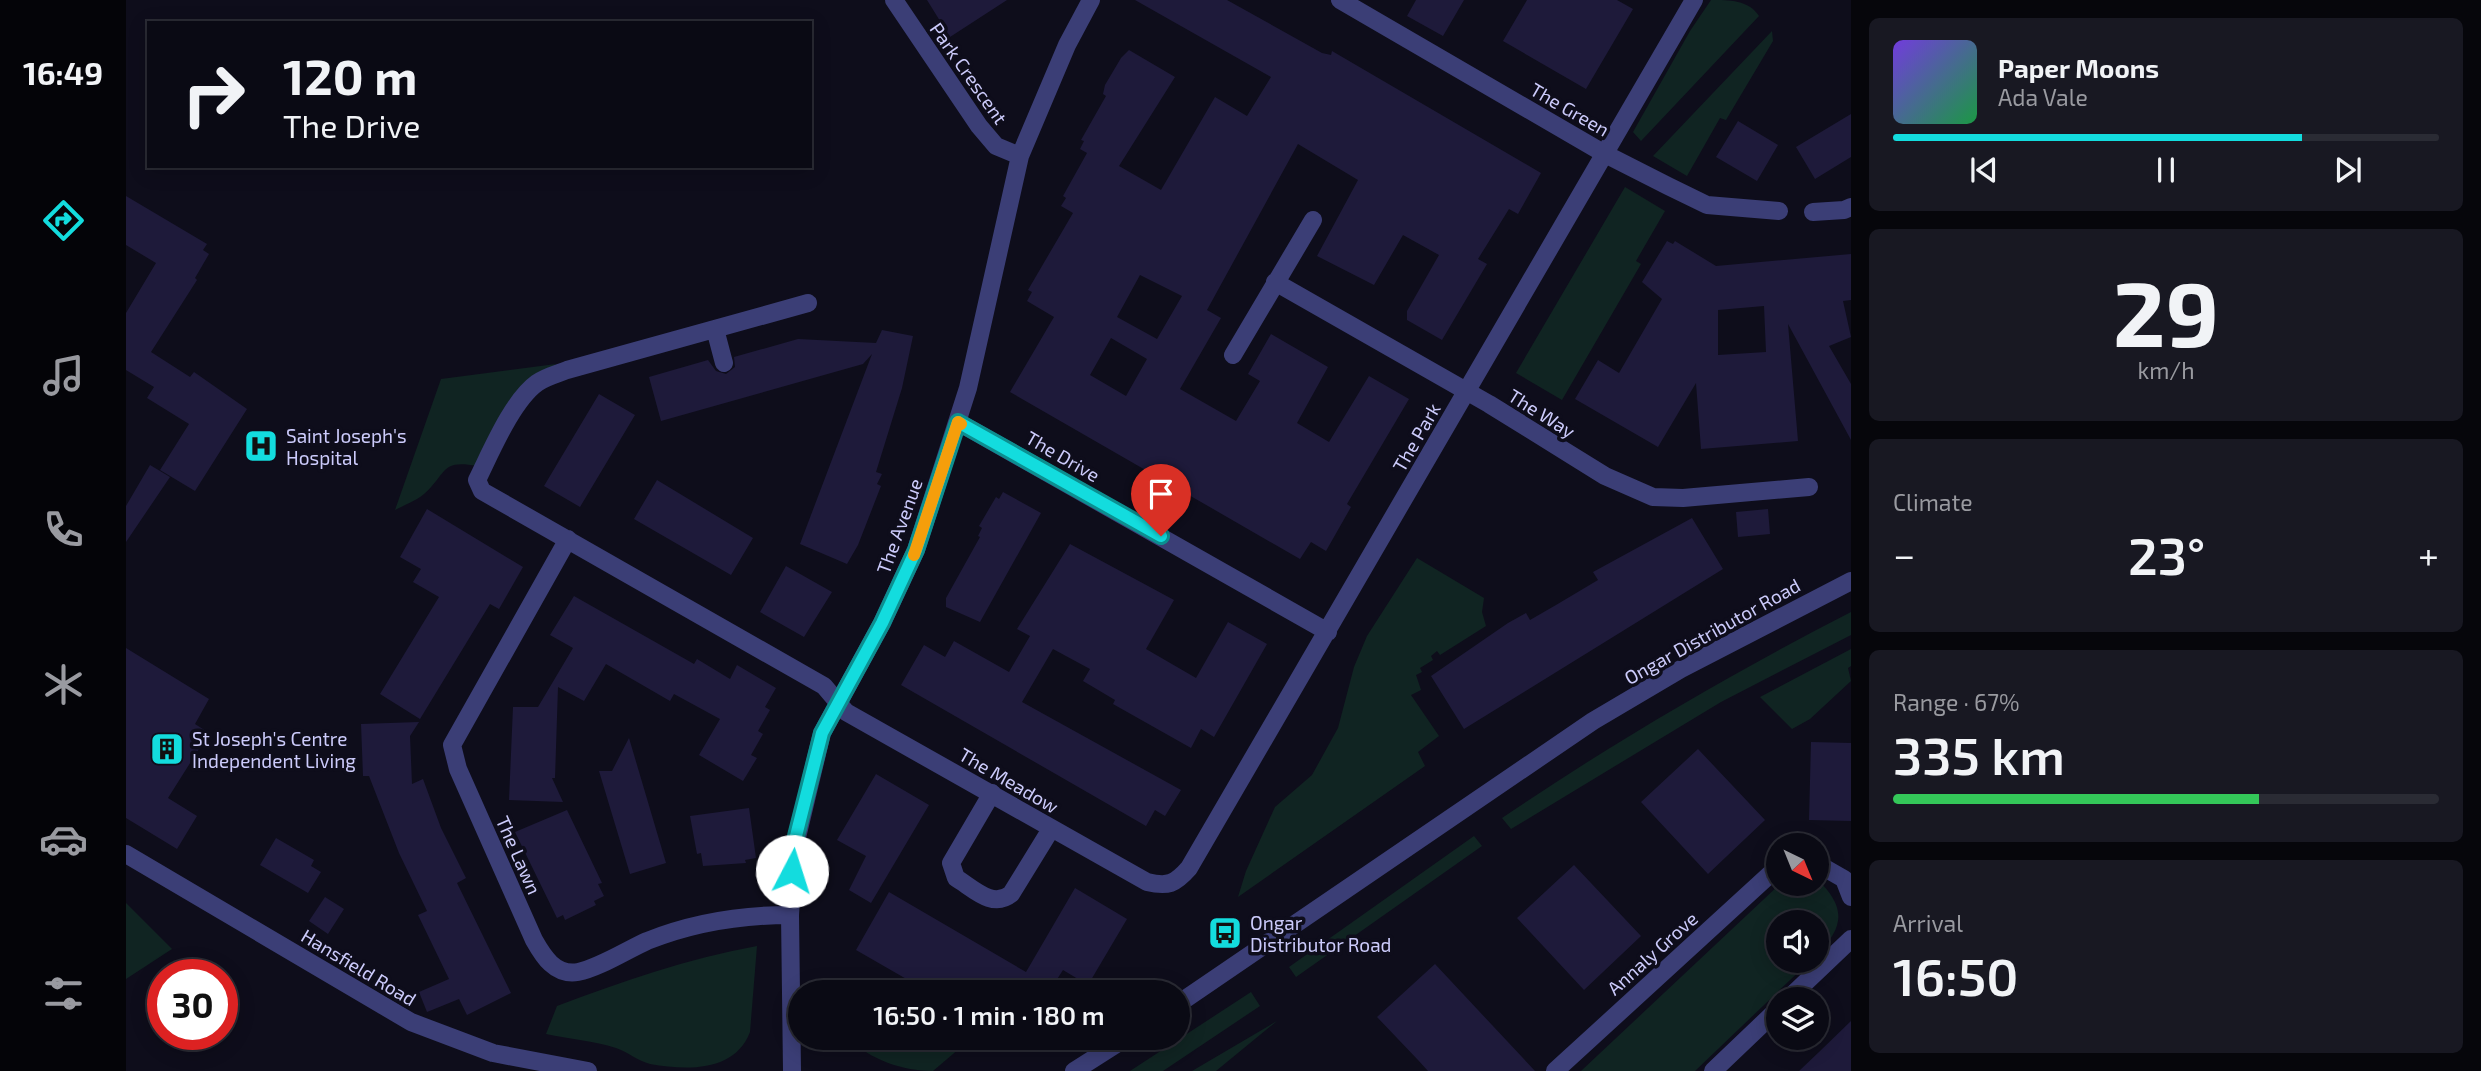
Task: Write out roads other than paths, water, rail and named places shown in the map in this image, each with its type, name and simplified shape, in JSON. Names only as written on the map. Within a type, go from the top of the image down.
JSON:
[{"type":"street","name":"Park Crescent","points":[[894,0],[979,126],[996,146],[1020,156]]},
{"type":"street","name":"The Avenue","points":[[792,1071],[790,915],[796,836],[822,733],[837,701],[882,623],[916,550],[958,422],[984,326],[1020,156],[1062,56],[1091,0]]},
{"type":"street","name":"The Park","points":[[1166,886],[1176,883],[1189,868],[1694,0]]},
{"type":"street","name":"The Green","points":[[1351,3],[1605,154],[1707,205],[1779,211]]},
{"type":"street","points":[[1813,212],[1844,211],[1851,207]]},
{"type":"street","points":[[1233,355],[1313,219]]},
{"type":"street","name":"The Way","points":[[1275,282],[1605,476],[1653,497],[1683,498],[1809,487]]},
{"type":"street","points":[[808,303],[567,370],[538,382],[526,394],[477,480],[482,491],[494,500],[568,539],[751,647],[824,686],[837,701]]},
{"type":"street","points":[[715,329],[724,363]]},
{"type":"street","name":"The Drive","points":[[958,422],[1328,632]]},
{"type":"street","name":"The Lawn","points":[[568,539],[452,745],[458,769],[534,940],[547,962],[564,971],[578,972],[651,940],[717,921],[751,915],[790,915]]},
{"type":"street","name":"Ongar Distributor Road","points":[[1190,996],[1593,721],[1681,669],[1851,581]]},
{"type":"street","name":"The Meadow","points":[[837,701],[846,712],[1147,883],[1166,886]]},
{"type":"street","points":[[992,793],[951,863],[956,878],[994,901],[1003,900],[1011,894],[1051,829]]},
{"type":"street","name":"Hansfield Road","points":[[126,854],[411,1023],[493,1053],[588,1071]]},
{"type":"street","points":[[1829,868],[1848,875],[1851,897]]},
{"type":"street","name":"Annaly Grove","points":[[1555,1071],[1766,878]]},
{"type":"street","points":[[1801,987],[1851,939]]},
{"type":"street","points":[[1713,1071],[1766,1020]]},
{"type":"street","points":[[1074,1071],[1107,1050]]},
{"type":"place","name":"Saint Joseph's Hospital","points":[[261,446]]},
{"type":"place","name":"St Joseph's Centre Independent Living","points":[[167,749]]},
{"type":"place","name":"Ongar Distributor Road","points":[[1225,933]]}]
